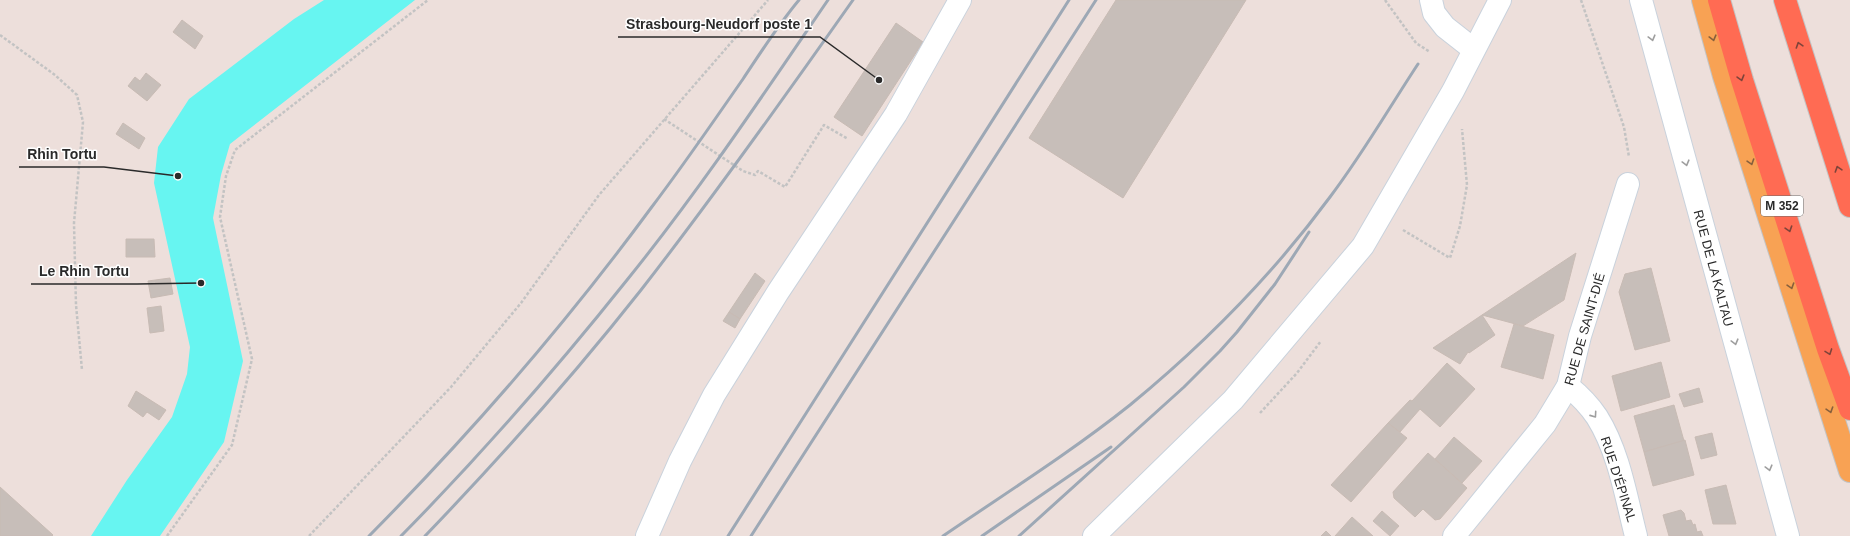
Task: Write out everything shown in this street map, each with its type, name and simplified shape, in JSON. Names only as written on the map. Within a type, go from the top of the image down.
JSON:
[{"type":"highway","name":"M 352","points":[[1719,0],[1742,80],[1806,283],[1850,409]]},
{"type":"highway","points":[[1785,0],[1850,206]]},
{"type":"main road","points":[[1703,0],[1724,76],[1850,470]]},
{"type":"street","points":[[647,536],[680,461],[714,395],[778,292],[896,114],[960,0]]},
{"type":"street","points":[[1431,0],[1434,13],[1444,27],[1473,49]]},
{"type":"street","points":[[1094,536],[1233,400],[1363,246],[1453,90],[1473,49],[1500,0]]},
{"type":"street","name":"RUE DE LA KALTAU","points":[[1641,0],[1788,536]]},
{"type":"street","name":"RUE DE SAINT-DIÉ","points":[[1454,536],[1545,424],[1568,386],[1580,336],[1628,184]]},
{"type":"street","name":"RUE D'ÉPINAL","points":[[1568,386],[1582,399],[1597,417],[1607,439],[1617,463],[1636,536]]},
{"type":"path","points":[[167,536],[232,446],[252,359],[220,217],[226,176],[235,150],[428,0]]},
{"type":"path","points":[[309,536],[451,387],[521,303],[599,195],[768,0]]},
{"type":"path","points":[[1581,0],[1624,127],[1629,151],[1628,184]]},
{"type":"path","points":[[0,35],[55,75],[77,95],[83,122],[74,222],[76,305],[82,370]]},
{"type":"path","points":[[664,119],[743,171],[755,175],[758,171],[785,187],[824,125],[870,152]]},
{"type":"water","points":[[324,0],[415,0],[230,144],[221,175],[213,218],[243,361],[224,442],[160,536],[91,536],[127,480],[172,417],[187,374],[190,347],[154,183],[158,147],[189,99],[294,19]]},
{"type":"building","points":[[1116,0],[1246,0],[1123,198],[1029,138]]},
{"type":"building","points":[[182,20],[203,36],[195,49],[173,32]]},
{"type":"building","points":[[896,23],[923,42],[862,136],[834,117]]},
{"type":"building","points":[[146,73],[161,85],[147,101],[128,86],[135,77],[140,81]]},
{"type":"building","points":[[123,123],[145,138],[139,149],[116,134]]},
{"type":"building","points":[[126,239],[154,239],[155,257],[126,257]]},
{"type":"building","points":[[1576,253],[1564,300],[1523,326],[1482,315]]},
{"type":"building","points":[[1651,268],[1670,341],[1635,350],[1619,292],[1625,274]]},
{"type":"building","points":[[755,273],[765,281],[740,319],[729,312]]},
{"type":"building","points":[[170,278],[173,294],[151,298],[148,281]]},
{"type":"building","points":[[161,306],[164,331],[150,333],[147,308]]},
{"type":"building","points":[[729,312],[740,319],[735,328],[723,321]]},
{"type":"building","points":[[1482,315],[1495,335],[1469,353],[1468,352],[1460,364],[1433,348]]},
{"type":"building","points":[[1514,324],[1554,335],[1543,379],[1501,367]]},
{"type":"building","points":[[1661,362],[1670,397],[1621,411],[1612,376]]},
{"type":"building","points":[[1447,363],[1475,389],[1440,427],[1420,409],[1400,432],[1388,423],[1410,400],[1412,401]]},
{"type":"building","points":[[1699,388],[1703,402],[1684,407],[1679,394]]},
{"type":"building","points":[[136,391],[166,410],[159,420],[147,412],[143,417],[128,406]]},
{"type":"building","points":[[1674,405],[1684,441],[1644,452],[1634,416]]},
{"type":"building","points":[[1388,423],[1407,438],[1351,502],[1331,485]]},
{"type":"building","points":[[1712,433],[1717,455],[1701,459],[1695,437]]},
{"type":"building","points":[[1454,437],[1482,461],[1462,483],[1435,459]]},
{"type":"building","points":[[1685,440],[1694,475],[1653,486],[1644,452]]},
{"type":"building","points":[[1428,453],[1467,488],[1440,519],[1435,520],[1423,509],[1415,517],[1394,498],[1393,492]]},
{"type":"building","points":[[1726,485],[1736,524],[1713,524],[1705,490]]},
{"type":"building","points":[[0,487],[53,535],[0,536]]},
{"type":"building","points":[[1681,510],[1684,513],[1686,521],[1691,520],[1693,525],[1695,524],[1697,532],[1701,531],[1703,536],[1669,536],[1663,515]]},
{"type":"building","points":[[1382,511],[1399,526],[1390,536],[1373,521]]},
{"type":"building","points":[[1352,517],[1373,536],[1335,536]]},
{"type":"building","points":[[1326,531],[1331,536],[1321,536]]},
{"type":"railway","points":[[369,536],[480,418],[585,294],[675,176],[791,9],[799,0]]},
{"type":"railway","points":[[401,536],[517,411],[627,280],[680,212],[755,107],[828,0]]},
{"type":"railway","points":[[425,536],[536,415],[590,353],[641,290],[749,146],[853,0]]},
{"type":"railway","points":[[728,536],[1069,0]]},
{"type":"railway","points":[[751,536],[1096,0]]},
{"type":"railway","points":[[943,536],[1038,472],[1108,422],[1157,382],[1211,333],[1285,253],[1330,197],[1353,165],[1418,64]]},
{"type":"railway","points":[[1019,536],[1184,387],[1220,351],[1275,284],[1309,232]]},
{"type":"railway","points":[[982,536],[1111,447]]},
{"type":"place","name":"Strasbourg-Neudorf poste 1","points":[[879,80]]},
{"type":"place","name":"Rhin Tortu","points":[[178,176]]},
{"type":"place","name":"Le Rhin Tortu","points":[[201,283]]}]
